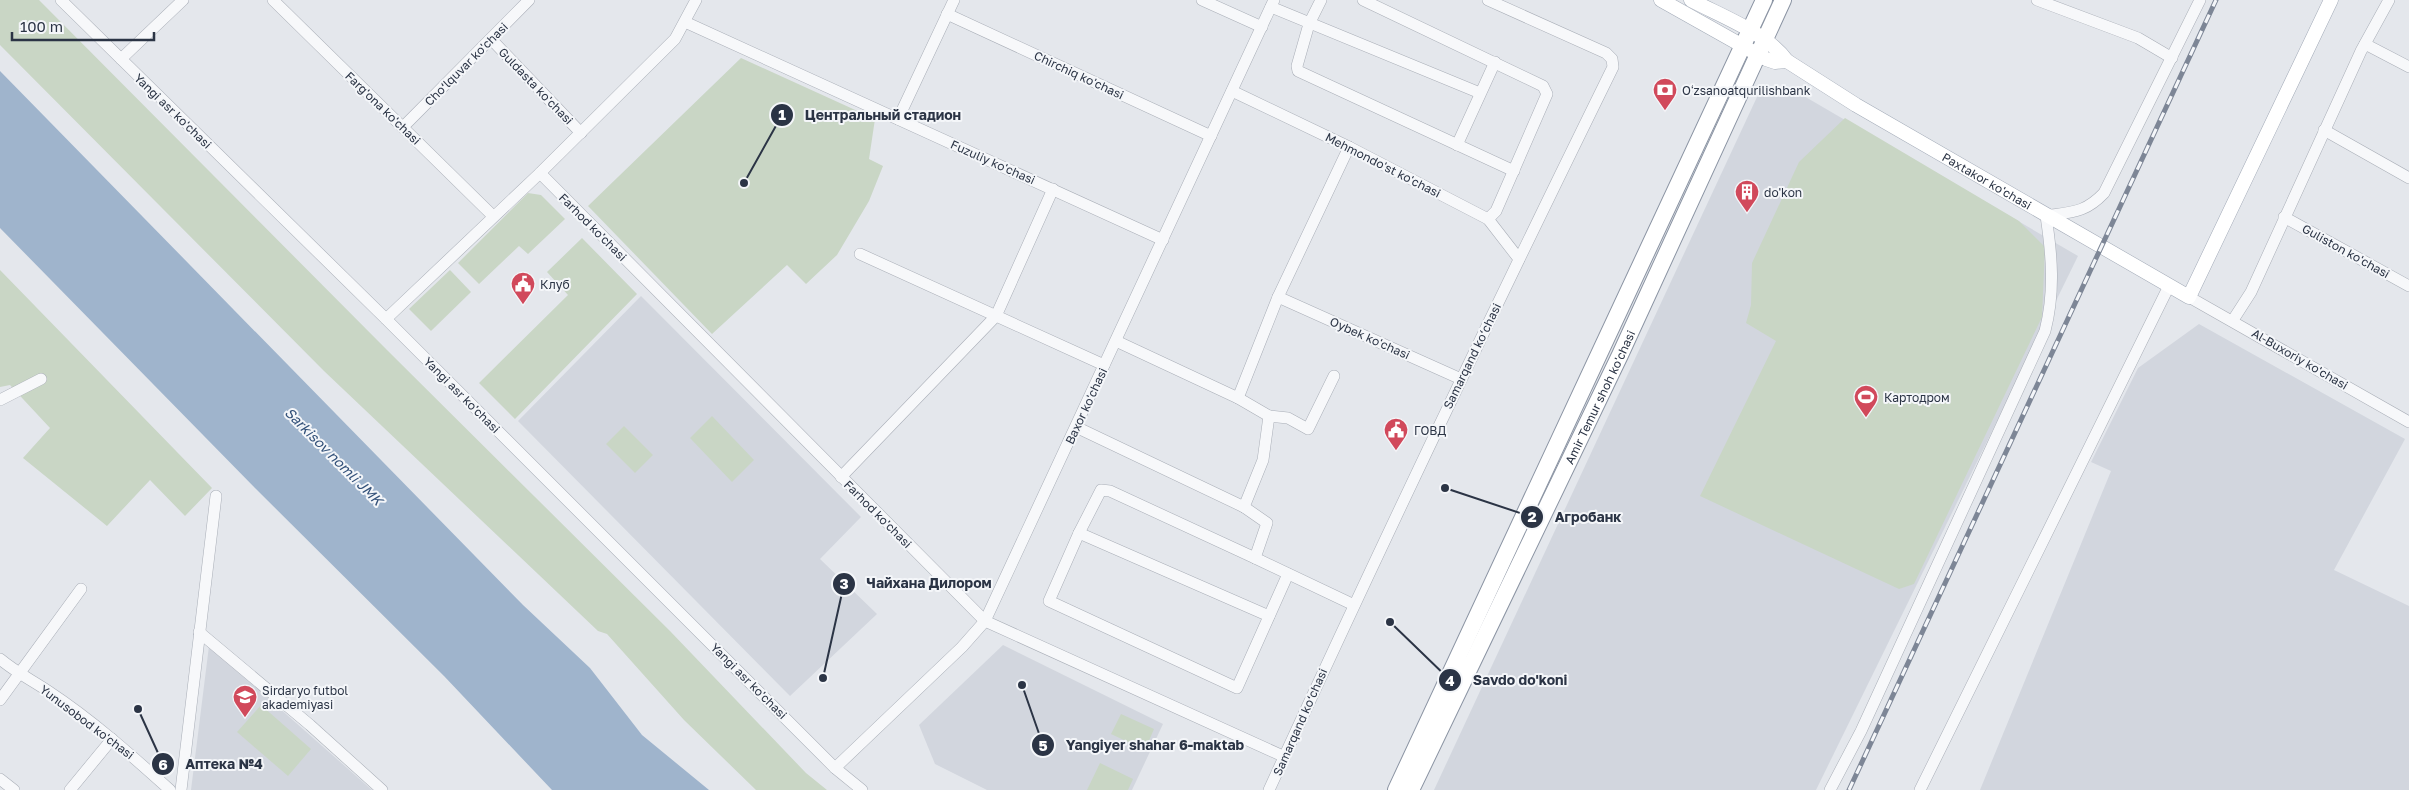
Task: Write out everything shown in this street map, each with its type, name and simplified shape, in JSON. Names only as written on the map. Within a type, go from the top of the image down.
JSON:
[{"type":"highway","name":"Amir Temur shoh ko'chasi","points":[[1396,790],[1764,0]]},
{"type":"highway","name":"Amir Temur shoh ko'chasi","points":[[1411,790],[1620,355],[1783,0]]},
{"type":"highway","points":[[1602,347],[1620,355]]},
{"type":"main road","name":"Paxtakor ko'chasi","points":[[1662,0],[1758,55],[1775,62],[1787,61]]},
{"type":"main road","name":"Paxtakor ko'chasi","points":[[1691,0],[1765,40],[1780,51],[1787,61],[1856,105],[2189,297]]},
{"type":"main road","points":[[2189,297],[2332,0]]},
{"type":"street","name":"Yangi asr ko'chasi","points":[[61,0],[386,319],[836,768],[862,790]]},
{"type":"street","points":[[121,59],[182,0]]},
{"type":"street","name":"Farg'ona ko'chasi","points":[[273,0],[493,216]]},
{"type":"street","name":"Cho‘lquvar ko'chasi","points":[[403,127],[529,0]]},
{"type":"street","points":[[386,319],[493,216],[540,174],[675,40],[696,0]]},
{"type":"street","points":[[898,119],[954,0]]},
{"type":"street","points":[[1202,0],[1262,27]]},
{"type":"street","points":[[1321,0],[1309,24],[1297,66],[1298,71],[1514,171]]},
{"type":"street","points":[[1363,0],[1495,62],[1543,86],[1547,90],[1547,94],[1496,211],[1488,219]]},
{"type":"street","name":"Samarqand ko‘chasi","points":[[1270,790],[1354,605],[1461,379],[1613,67],[1612,59],[1606,53],[1488,0]]},
{"type":"street","points":[[2037,0],[2138,38],[2172,58]]},
{"type":"street","points":[[1830,790],[1861,730],[2045,331],[2050,310],[2053,267],[2046,216],[2080,211],[2092,206],[2104,194],[2200,0]]},
{"type":"street","points":[[2233,320],[2250,292],[2324,130],[2365,44],[2389,0]]},
{"type":"street","points":[[1273,4],[1309,24],[1480,93]]},
{"type":"street","name":"Baxor ko'chasi","points":[[836,768],[962,647],[985,621],[1273,4]]},
{"type":"street","name":"Chirchiq ko'chasi","points":[[947,14],[1211,136]]},
{"type":"street","name":"Fuzuliy ko'chasi","points":[[685,22],[1163,240]]},
{"type":"street","name":"Guldasta ko'chasi","points":[[491,39],[581,133]]},
{"type":"street","points":[[2365,44],[2409,67]]},
{"type":"street","points":[[1456,145],[1495,62]]},
{"type":"street","name":"Mehmondo'st ko'chasi","points":[[1232,91],[1349,147],[1488,219],[1519,259]]},
{"type":"street","points":[[2324,130],[2409,178]]},
{"type":"street","points":[[1238,398],[1278,297],[1349,147]]},
{"type":"street","name":"Farhod ko'chasi","points":[[540,174],[985,621],[1284,757]]},
{"type":"street","points":[[840,477],[996,316],[1053,189]]},
{"type":"street","name":"Guliston ko'chasi","points":[[2284,217],[2409,286]]},
{"type":"street","points":[[860,254],[1104,366]]},
{"type":"street","points":[[1920,790],[2169,286]]},
{"type":"street","name":"Oybek ko'chasi","points":[[1278,297],[1461,379]]},
{"type":"street","name":"Al-Buxoriy ko'chasi","points":[[2189,297],[2233,320],[2409,422]]},
{"type":"street","points":[[1116,341],[1238,398],[1269,416],[1288,418],[1308,429],[1334,376]]},
{"type":"street","points":[[0,400],[41,379]]},
{"type":"street","points":[[1244,507],[1262,460],[1269,416]]},
{"type":"street","points":[[1076,427],[1244,507],[1267,523],[1255,558]]},
{"type":"street","points":[[1288,574],[1237,688],[1048,600],[1078,532],[1101,490],[1110,491],[1255,558],[1354,605]]},
{"type":"street","points":[[181,790],[216,496]]},
{"type":"street","points":[[1078,532],[1269,616]]},
{"type":"street","points":[[0,700],[81,589]]},
{"type":"street","points":[[199,632],[310,725],[382,790]]},
{"type":"street","name":"Yunusobod ko'chasi","points":[[0,659],[19,675],[47,690],[112,739],[170,790]]},
{"type":"street","points":[[70,790],[112,739]]},
{"type":"street","points":[[0,779],[14,790]]},
{"type":"shaded area","points":[[1785,85],[2078,256],[1816,790],[1434,790],[1757,97]]},
{"type":"shaded area","points":[[641,296],[861,517],[820,559],[877,614],[790,696],[518,421]]},
{"type":"shaded area","points":[[2199,324],[2405,439],[2334,570],[2409,606],[2409,790],[1980,790],[2111,471],[2091,462],[2138,368]]},
{"type":"shaded area","points":[[1003,645],[1163,724],[1132,790],[987,790],[935,764],[919,725]]},
{"type":"shaded area","name":"Sirdaryo futbol akademiyasi","points":[[209,646],[372,790],[191,790]]},
{"type":"green space","points":[[0,0],[39,0],[670,631],[806,773],[827,790],[756,790],[684,720],[607,634],[598,631],[324,371],[0,45]]},
{"type":"green space","points":[[741,58],[875,119],[869,159],[883,166],[869,201],[837,255],[806,284],[787,265],[712,334],[588,206]]},
{"type":"green space","name":"Картодром","points":[[1845,118],[2019,221],[2045,247],[2042,317],[1914,584],[1899,589],[1700,496],[1776,341],[1746,323],[1751,305],[1752,263],[1799,162]]},
{"type":"green space","points":[[528,193],[541,195],[565,219],[528,254],[519,246],[479,284],[458,263]]},
{"type":"green space","points":[[582,238],[637,294],[515,419],[479,383],[568,295],[547,272]]},
{"type":"green space","points":[[0,270],[212,488],[185,516],[150,480],[107,526],[23,458],[50,428],[10,385],[0,387]]},
{"type":"green space","points":[[450,270],[471,292],[431,331],[409,309]]},
{"type":"green space","points":[[712,416],[754,460],[732,482],[690,438]]},
{"type":"green space","points":[[624,426],[653,455],[635,473],[606,444]]},
{"type":"green space","points":[[261,705],[311,749],[288,776],[237,732]]},
{"type":"green space","points":[[1121,714],[1154,729],[1145,750],[1111,734]]},
{"type":"green space","points":[[1100,763],[1133,779],[1128,790],[1087,790]]},
{"type":"water","name":"Sarkisov nomli JMK","points":[[0,71],[523,605],[590,668],[642,735],[709,790],[552,790],[444,676],[255,488],[0,228]]},
{"type":"railway","points":[[1849,790],[2216,0]]},
{"type":"place","name":"Oʻzsanoatqurilishbank","points":[[1665,111]]},
{"type":"place","name":"Центральный стадион","points":[[744,183]]},
{"type":"place","name":"do'kon","points":[[1747,213]]},
{"type":"place","name":"Клуб","points":[[523,305]]},
{"type":"place","name":"Картодром","points":[[1866,418]]},
{"type":"place","name":"ГОВД","points":[[1396,451]]},
{"type":"place","name":"Агробанк","points":[[1445,488]]},
{"type":"place","name":"Savdo do'koni","points":[[1390,622]]},
{"type":"place","name":"Чайхана Дилором","points":[[823,678]]},
{"type":"place","name":"Yangiyer shahar 6-maktab","points":[[1022,685]]},
{"type":"place","name":"Аптека №4","points":[[138,709]]},
{"type":"place","name":"Sirdaryo futbol akademiyasi","points":[[245,718]]}]
